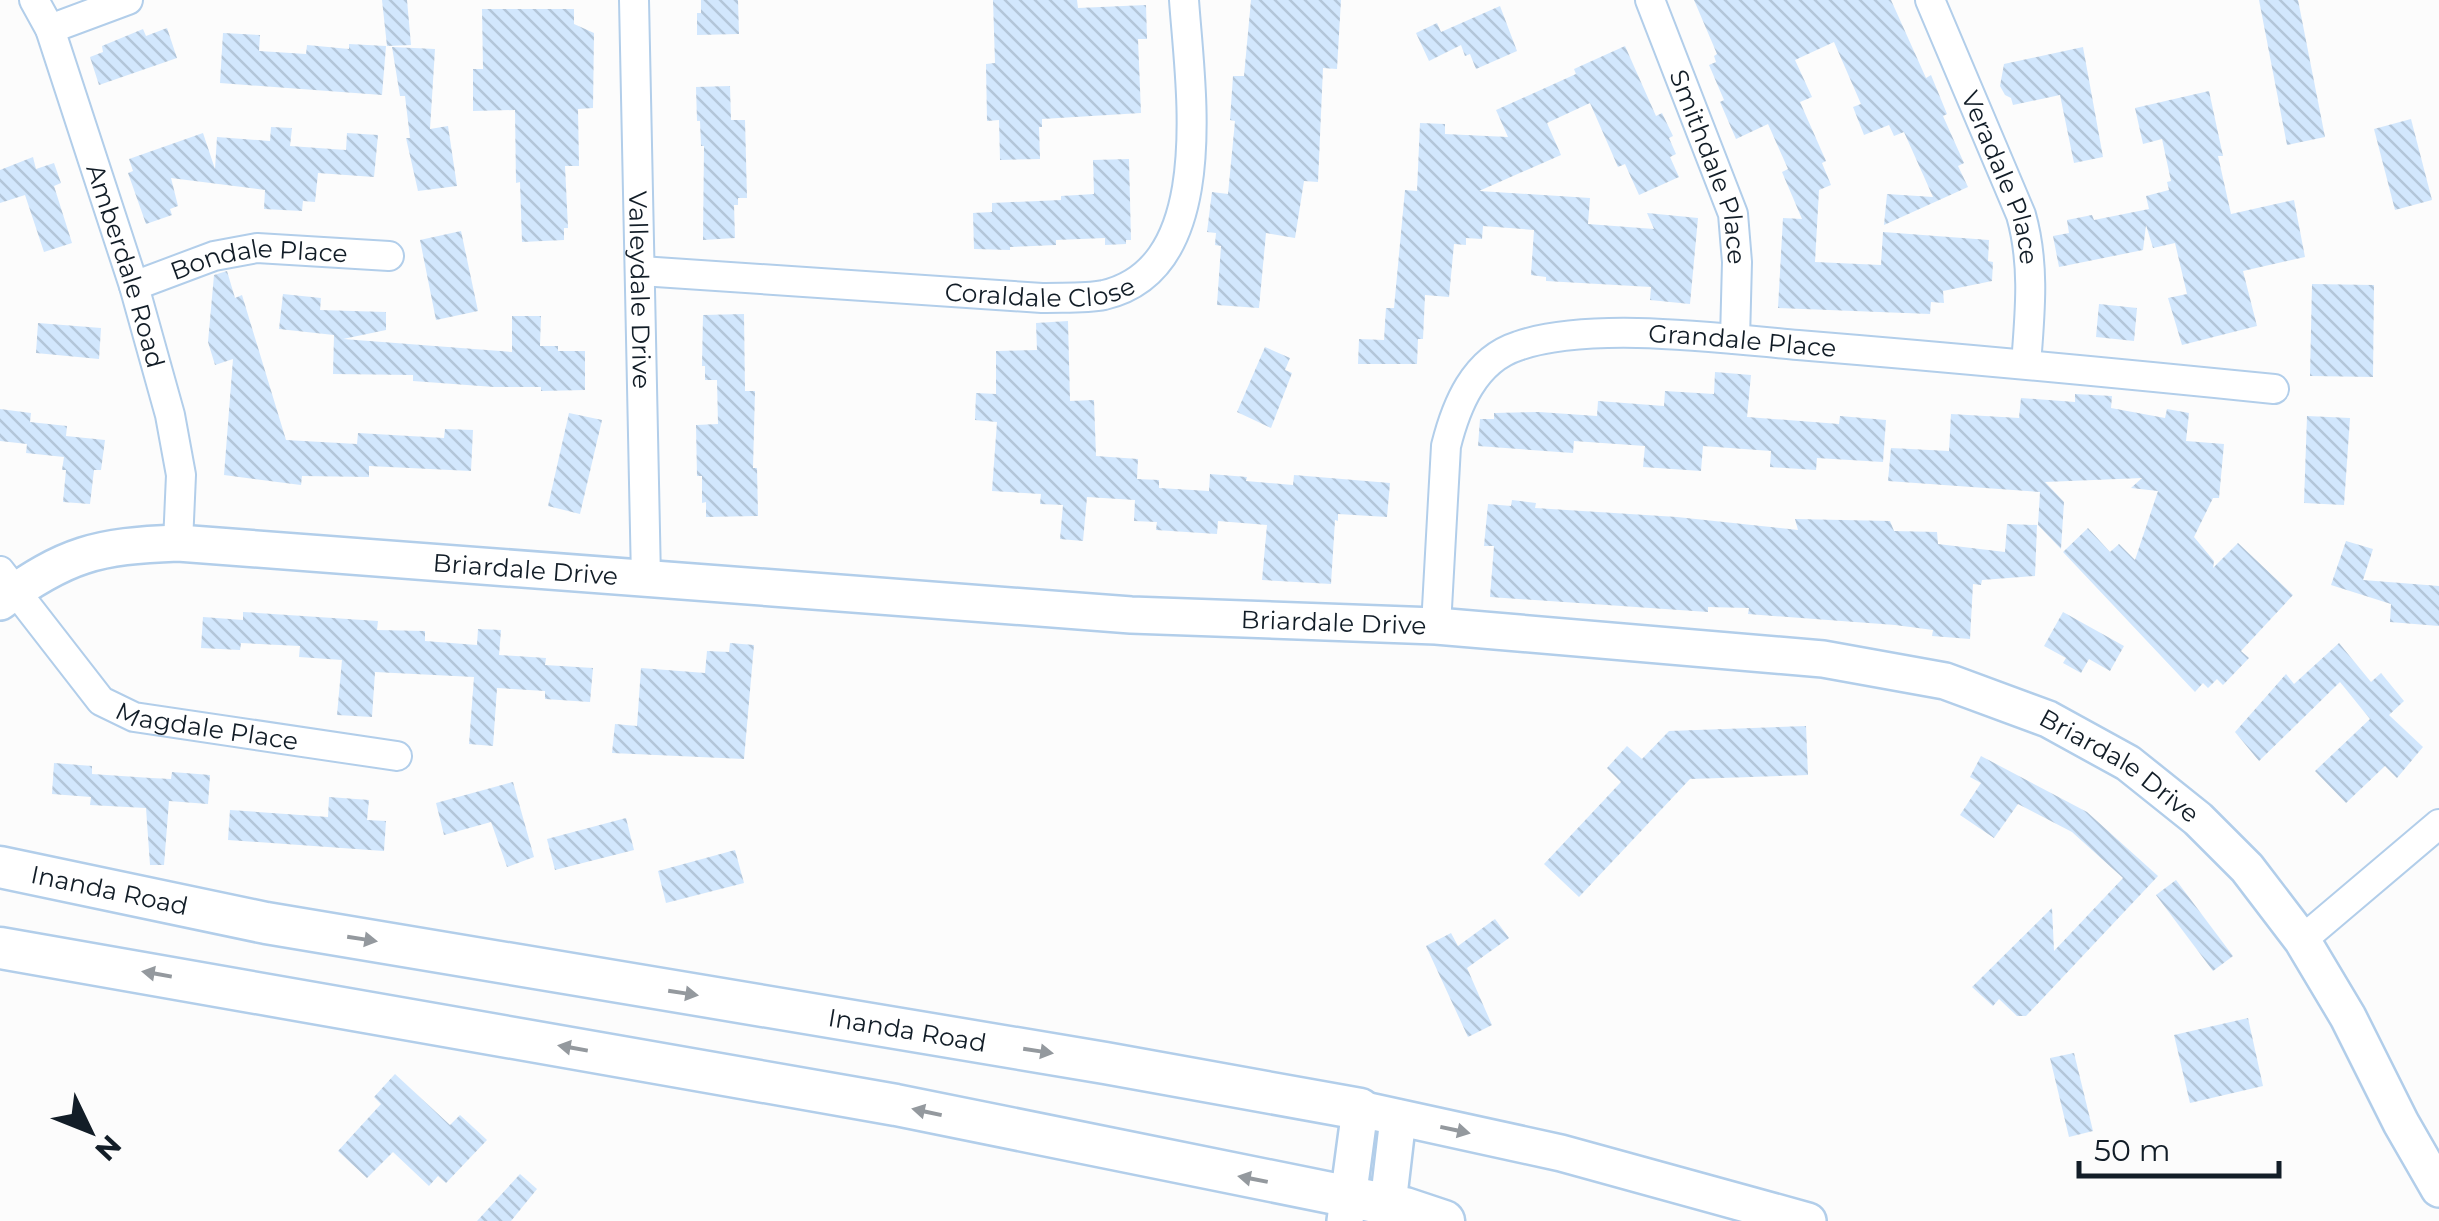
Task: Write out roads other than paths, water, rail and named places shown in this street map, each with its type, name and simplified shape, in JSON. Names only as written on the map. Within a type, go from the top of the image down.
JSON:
[{"type":"main road","name":"Inanda Road","points":[[0,867],[266,924],[1106,1063],[1379,1114]]},
{"type":"main road","points":[[0,948],[896,1105],[1347,1210],[1444,1221]]},
{"type":"street","name":"Amberdale Road","points":[[34,0],[50,28],[134,286],[170,415],[182,475],[178,543]]},
{"type":"street","points":[[50,28],[128,0]]},
{"type":"street","name":"Valleydale Drive","points":[[634,0],[646,579]]},
{"type":"street","name":"Coraldale Close","points":[[642,271],[1042,298],[1104,295],[1138,280],[1166,252],[1188,199],[1191,119],[1184,0]]},
{"type":"street","name":"Smithdale Place","points":[[1650,0],[1733,214],[1737,262],[1735,340]]},
{"type":"street","name":"Veradale Place","points":[[1930,0],[2021,214],[2029,245],[2026,364]]},
{"type":"street","name":"Bondale Place","points":[[134,286],[214,256],[257,248],[389,256]]},
{"type":"street","name":"Grandale Place","points":[[1436,626],[1446,446],[1465,390],[1488,364],[1516,346],[1585,333],[1735,340],[2274,389]]},
{"type":"street","name":"Briardale Drive","points":[[5,588],[90,551],[178,543],[1130,615],[1436,626],[1823,660],[1945,681],[2048,718],[2128,762],[2198,819],[2247,868],[2302,940],[2348,1017],[2400,1123],[2439,1189]]},
{"type":"street","name":"Magdale Place","points":[[5,588],[100,701],[117,710],[134,717],[397,756]]},
{"type":"street","points":[[2302,940],[2439,824]]},
{"type":"street","points":[[1347,1210],[1379,1114]]},
{"type":"street","points":[[1379,1114],[1387,1213]]},
{"type":"street","name":"Inanda Road","points":[[1379,1114],[1561,1153],[1808,1221]]}]
